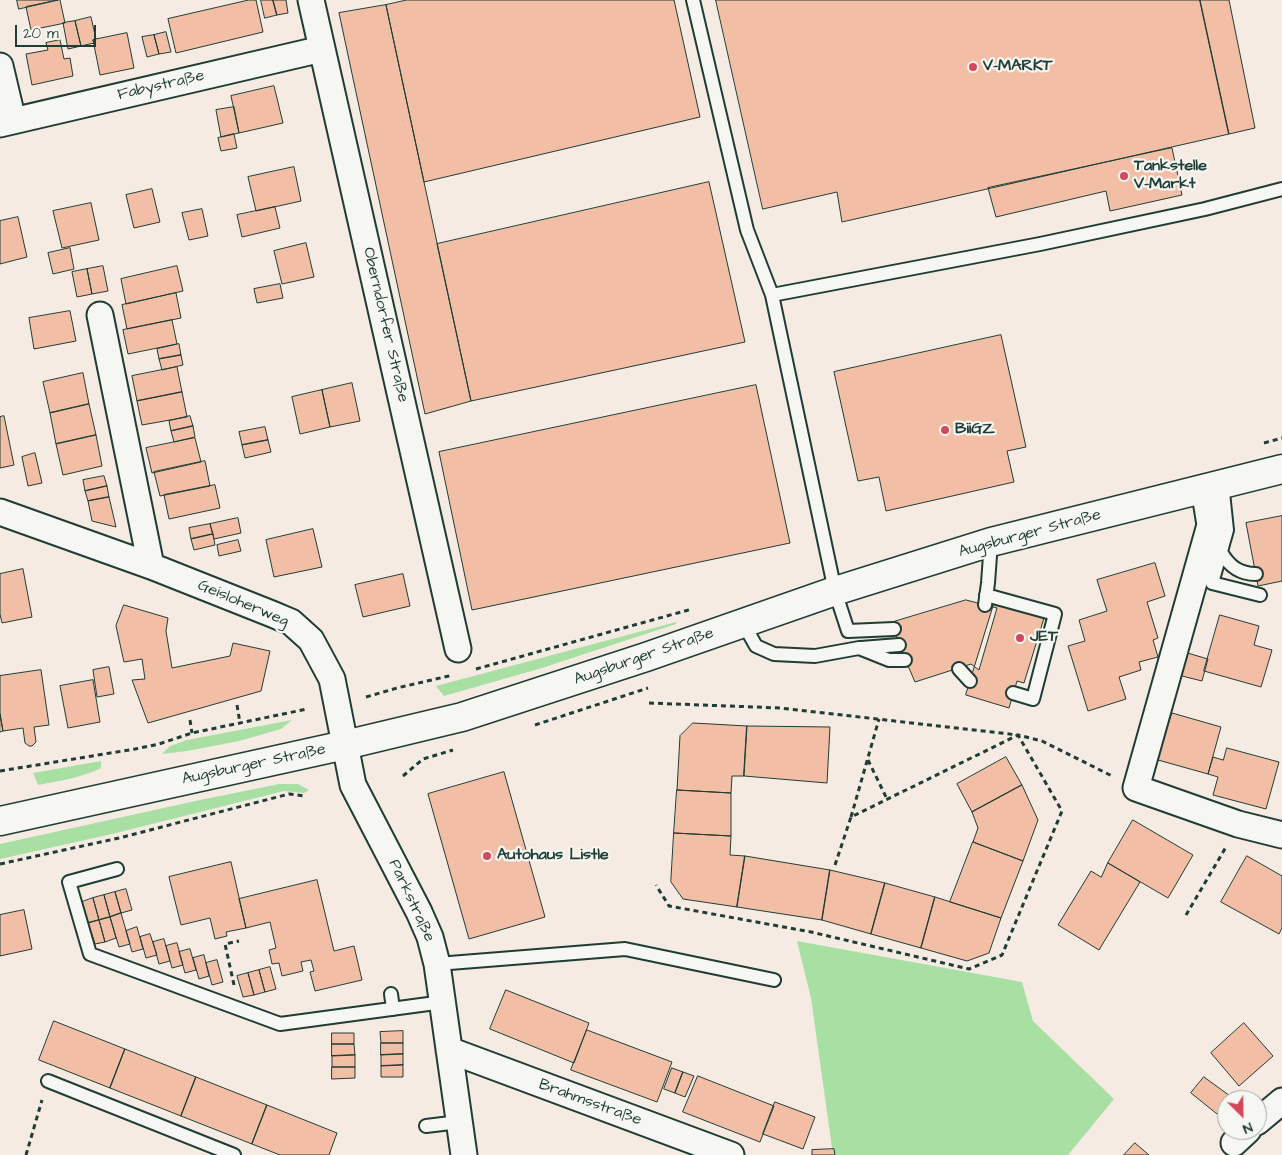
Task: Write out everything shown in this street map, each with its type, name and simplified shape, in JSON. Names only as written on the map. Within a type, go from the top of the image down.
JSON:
[{"type":"street","name":"Oberndorfer Straße","points":[[311,0],[458,649]]},
{"type":"street","name":"Fabystraße","points":[[6,122],[322,48]]},
{"type":"street","points":[[0,66],[6,122]]},
{"type":"street","points":[[100,315],[151,566]]},
{"type":"street","name":"Augsburger Straße","points":[[0,821],[345,745],[462,717],[646,657],[836,591],[990,542],[1282,469]]},
{"type":"street","points":[[1213,486],[1210,525],[1136,788],[1238,824],[1282,835]]},
{"type":"street","name":"Geisloherweg","points":[[0,512],[151,566],[291,622],[311,640],[332,679],[345,745]]},
{"type":"street","name":"Parkstraße","points":[[345,745],[353,785],[419,912],[430,937],[438,964],[464,1155]]},
{"type":"street","name":"Brahmsstraße","points":[[449,1050],[731,1155]]},
{"type":"street","points":[[1267,1114],[1282,1101]]},
{"type":"lane","points":[[693,0],[747,230],[772,295],[836,591],[848,631],[859,648],[889,660],[905,660]]},
{"type":"lane","points":[[772,295],[1040,244],[1205,209],[1282,190]]},
{"type":"lane","points":[[1213,486],[1228,530],[1212,583],[1260,595]]},
{"type":"lane","points":[[990,542],[985,600],[1055,614],[1033,699],[1013,693]]},
{"type":"lane","points":[[1221,552],[1230,566],[1248,574],[1256,574]]},
{"type":"lane","points":[[743,623],[756,646],[774,654],[815,656],[859,648],[899,645]]},
{"type":"lane","points":[[848,631],[894,629]]},
{"type":"lane","points":[[959,669],[970,681]]},
{"type":"lane","points":[[117,869],[69,882],[90,954],[280,1024],[443,1002]]},
{"type":"lane","points":[[438,964],[626,949],[774,980]]},
{"type":"lane","points":[[390,994],[393,1009]]},
{"type":"lane","points":[[48,1081],[234,1155]]},
{"type":"lane","points":[[426,1126],[458,1122]]},
{"type":"path","points":[[534,725],[648,688]]},
{"type":"path","points":[[649,703],[780,708],[1018,736],[1042,741],[1136,788]]},
{"type":"path","points":[[236,705],[240,723]]},
{"type":"path","points":[[0,771],[135,749],[159,744],[192,732],[307,709]]},
{"type":"path","points":[[835,865],[879,719]]},
{"type":"path","points":[[190,720],[192,732]]},
{"type":"path","points":[[851,817],[1018,736]]},
{"type":"path","points":[[656,885],[669,906],[811,932],[969,969],[1002,954],[1062,811],[1018,736]]},
{"type":"path","points":[[404,776],[423,759],[460,748]]},
{"type":"path","points":[[868,759],[887,799]]},
{"type":"path","points":[[0,864],[119,838],[289,794],[305,796]]},
{"type":"path","points":[[1186,915],[1238,824]]},
{"type":"path","points":[[239,941],[225,944],[240,1009]]},
{"type":"path","points":[[26,1155],[48,1081]]},
{"type":"green space","points":[[676,622],[676,624],[542,668],[444,696],[436,686]]},
{"type":"green space","points":[[292,720],[281,729],[239,741],[162,754],[170,746],[187,740]]},
{"type":"green space","points":[[101,761],[101,768],[86,774],[38,785],[33,773]]},
{"type":"green space","points":[[279,784],[298,784],[309,790],[304,793],[284,791],[112,834],[0,859],[0,844]]},
{"type":"green space","points":[[797,941],[1022,982],[1033,1021],[1114,1099],[1068,1155],[833,1155],[811,998]]},
{"type":"building","points":[[17,0],[58,0],[19,9]]},
{"type":"building","points":[[60,0],[65,23],[31,30],[26,7]]},
{"type":"building","points":[[256,0],[263,32],[176,53],[168,19]]},
{"type":"building","points":[[261,0],[273,0],[277,15],[265,18]]},
{"type":"building","points":[[273,0],[286,0],[288,13],[277,15]]},
{"type":"building","points":[[407,0],[674,0],[700,117],[424,182],[386,5]]},
{"type":"building","name":"V-MARKT","points":[[716,0],[1200,0],[1229,134],[842,222],[837,192],[763,209]]},
{"type":"building","points":[[1200,0],[1229,0],[1255,128],[1229,134]]},
{"type":"building","points":[[386,5],[471,401],[425,414],[339,13]]},
{"type":"building","points":[[91,17],[96,39],[93,40],[94,43],[81,46],[75,21]]},
{"type":"building","points":[[75,21],[81,46],[68,49],[63,23]]},
{"type":"building","points":[[166,32],[171,52],[159,54],[154,35]]},
{"type":"building","points":[[127,33],[134,68],[100,75],[93,40]]},
{"type":"building","points":[[154,35],[159,54],[147,57],[142,37]]},
{"type":"building","points":[[60,40],[64,59],[70,58],[73,76],[32,85],[26,54],[48,50],[46,43]]},
{"type":"building","points":[[274,86],[283,123],[239,133],[231,96]]},
{"type":"building","points":[[234,107],[239,133],[221,137],[216,110]]},
{"type":"building","points":[[234,134],[237,148],[221,151],[218,138]]},
{"type":"building","points":[[1172,148],[1182,195],[1110,211],[1106,191],[996,217],[988,188]]},
{"type":"building","points":[[294,167],[301,201],[256,211],[248,177]]},
{"type":"building","points":[[709,182],[745,342],[471,401],[437,244]]},
{"type":"building","points":[[152,189],[160,222],[134,228],[126,195]]},
{"type":"building","points":[[91,203],[99,240],[62,248],[53,211]]},
{"type":"building","points":[[275,207],[280,228],[242,237],[237,215]]},
{"type":"building","points":[[202,209],[208,236],[189,240],[182,213]]},
{"type":"building","points":[[18,217],[27,257],[0,264],[0,221]]},
{"type":"building","points":[[306,243],[314,277],[282,284],[274,251]]},
{"type":"building","points":[[70,248],[74,269],[53,274],[48,253]]},
{"type":"building","points":[[103,266],[108,291],[92,294],[87,269]]},
{"type":"building","points":[[177,266],[183,291],[126,304],[121,279]]},
{"type":"building","points":[[87,269],[92,294],[77,297],[72,272]]},
{"type":"building","points":[[280,284],[283,298],[257,303],[254,289]]},
{"type":"building","points":[[176,293],[181,318],[127,329],[122,305]]},
{"type":"building","points":[[70,311],[76,341],[34,349],[29,318]]},
{"type":"building","points":[[172,320],[177,344],[128,354],[123,330]]},
{"type":"building","points":[[1001,335],[1026,447],[1007,451],[1014,482],[886,511],[879,477],[858,481],[834,372]]},
{"type":"building","points":[[179,344],[181,355],[159,359],[157,349]]},
{"type":"building","points":[[181,355],[183,365],[162,370],[159,359]]},
{"type":"building","points":[[177,367],[182,392],[137,401],[132,376]]},
{"type":"building","points":[[83,373],[89,404],[50,413],[43,382]]},
{"type":"building","points":[[352,383],[360,421],[330,427],[322,390]]},
{"type":"building","points":[[756,385],[790,543],[472,610],[439,452]]},
{"type":"building","points":[[322,390],[330,427],[300,434],[292,397]]},
{"type":"building","points":[[182,392],[187,417],[142,425],[137,401]]},
{"type":"building","points":[[89,404],[96,435],[56,444],[50,413]]},
{"type":"building","points":[[4,416],[14,465],[0,468],[0,417]]},
{"type":"building","points":[[190,416],[193,426],[171,431],[169,421]]},
{"type":"building","points":[[193,426],[195,437],[174,442],[171,431]]},
{"type":"building","points":[[265,427],[268,440],[242,445],[239,432]]},
{"type":"building","points":[[96,435],[102,466],[63,475],[56,444]]},
{"type":"building","points":[[195,438],[201,462],[152,473],[146,448]]},
{"type":"building","points":[[268,440],[271,452],[245,458],[242,445]]},
{"type":"building","points":[[35,453],[42,483],[28,486],[22,457]]},
{"type":"building","points":[[205,461],[210,486],[160,496],[154,472]]},
{"type":"building","points":[[104,476],[107,486],[85,491],[83,480]]},
{"type":"building","points":[[215,485],[220,508],[169,519],[164,495]]},
{"type":"building","points":[[107,486],[109,497],[88,501],[85,491]]},
{"type":"building","points":[[109,497],[116,527],[92,521],[88,501]]},
{"type":"building","points":[[1282,516],[1282,581],[1258,586],[1246,523]]},
{"type":"building","points":[[238,518],[241,533],[214,539],[210,524]]},
{"type":"building","points":[[210,524],[213,534],[191,539],[189,528]]},
{"type":"building","points":[[313,529],[322,567],[274,577],[266,540]]},
{"type":"building","points":[[213,534],[215,545],[194,550],[191,539]]},
{"type":"building","points":[[238,540],[241,551],[219,556],[217,545]]},
{"type":"building","points":[[1155,563],[1165,596],[1147,602],[1158,638],[1153,640],[1158,657],[1139,662],[1141,670],[1119,677],[1126,699],[1088,711],[1068,646],[1085,641],[1079,620],[1107,611],[1097,580]]},
{"type":"building","points":[[23,569],[32,617],[2,623],[0,614],[0,574]]},
{"type":"building","points":[[403,574],[410,606],[363,617],[355,585]]},
{"type":"building","points":[[966,600],[997,608],[979,670],[971,664],[915,682],[890,623]]},
{"type":"building","points":[[994,604],[1044,618],[1024,683],[1017,681],[1009,708],[966,695]]},
{"type":"building","points":[[124,605],[168,618],[166,631],[172,668],[230,656],[233,643],[270,651],[261,691],[148,723],[132,680],[145,679],[142,659],[124,662],[116,626]]},
{"type":"building","points":[[1220,615],[1259,626],[1254,645],[1272,650],[1261,687],[1204,671]]},
{"type":"building","points":[[1184,652],[1208,659],[1202,681],[1178,675]]},
{"type":"building","points":[[109,667],[114,694],[97,697],[93,670]]},
{"type":"building","points":[[41,670],[49,725],[34,727],[36,742],[29,746],[25,743],[23,728],[3,731],[0,714],[0,676]]},
{"type":"building","points":[[93,680],[100,722],[68,728],[60,686]]},
{"type":"building","points":[[1172,713],[1221,727],[1208,774],[1158,760]]},
{"type":"building","points":[[0,714],[3,731],[0,732]]},
{"type":"building","points":[[693,723],[747,726],[744,776],[732,776],[731,793],[677,790],[680,736]]},
{"type":"building","points":[[747,726],[830,727],[827,783],[744,776]]},
{"type":"building","points":[[1227,748],[1279,762],[1266,809],[1213,795],[1218,777],[1208,774],[1213,757],[1223,760]]},
{"type":"building","points":[[1006,757],[1022,785],[972,812],[957,784]]},
{"type":"building","name":"Autohaus Listle","points":[[504,772],[545,917],[469,939],[428,794]]},
{"type":"building","points":[[1022,785],[1038,820],[1023,861],[973,842],[978,828],[972,812]]},
{"type":"building","points":[[677,790],[731,793],[731,836],[674,833]]},
{"type":"building","points":[[1133,820],[1193,855],[1168,898],[1108,863]]},
{"type":"building","points":[[674,833],[731,836],[730,855],[745,856],[737,907],[683,899],[671,882]]},
{"type":"building","points":[[973,842],[1023,861],[1001,918],[950,902]]},
{"type":"building","points":[[745,856],[830,870],[822,920],[737,907]]},
{"type":"building","points":[[1247,856],[1282,876],[1282,928],[1279,934],[1221,902]]},
{"type":"building","points":[[231,862],[246,928],[226,932],[227,936],[215,939],[210,918],[181,925],[169,877]]},
{"type":"building","points":[[1108,863],[1140,882],[1099,950],[1058,925],[1091,871],[1101,877]]},
{"type":"building","points":[[830,870],[885,883],[871,934],[822,920]]},
{"type":"building","points":[[317,880],[334,951],[354,946],[362,980],[315,991],[310,972],[314,971],[311,960],[301,962],[303,971],[282,976],[279,963],[272,964],[269,950],[276,948],[270,922],[246,928],[239,899]]},
{"type":"building","points":[[885,883],[935,897],[921,948],[871,934]]},
{"type":"building","points":[[126,889],[132,910],[121,913],[115,892]]},
{"type":"building","points":[[115,892],[121,913],[110,917],[104,895]]},
{"type":"building","points":[[104,895],[110,917],[99,920],[93,898]]},
{"type":"building","points":[[935,897],[1001,918],[989,953],[967,961],[921,948]]},
{"type":"building","points":[[93,898],[99,920],[88,923],[82,902]]},
{"type":"building","points":[[24,910],[32,949],[0,956],[0,915]]},
{"type":"building","points":[[121,913],[130,944],[119,947],[110,917]]},
{"type":"building","points":[[110,917],[116,938],[105,942],[99,920]]},
{"type":"building","points":[[99,920],[105,942],[95,944],[88,923]]},
{"type":"building","points":[[137,927],[143,949],[132,952],[126,931]]},
{"type":"building","points":[[150,934],[157,955],[146,958],[140,937]]},
{"type":"building","points":[[164,939],[170,961],[159,964],[153,942]]},
{"type":"building","points":[[177,943],[183,965],[172,968],[166,946]]},
{"type":"building","points":[[190,949],[196,970],[185,973],[179,952]]},
{"type":"building","points":[[204,955],[209,976],[199,979],[193,958]]},
{"type":"building","points":[[217,960],[223,982],[212,985],[206,963]]},
{"type":"building","points":[[270,967],[276,989],[265,992],[259,970]]},
{"type":"building","points":[[259,970],[265,992],[254,995],[248,973]]},
{"type":"building","points":[[248,973],[254,995],[243,997],[237,976]]},
{"type":"building","points":[[506,990],[589,1023],[574,1063],[490,1029]]},
{"type":"building","points":[[54,1021],[125,1049],[110,1088],[39,1060]]},
{"type":"building","points":[[1244,1023],[1273,1056],[1239,1086],[1211,1053]]},
{"type":"building","points":[[587,1030],[672,1062],[657,1102],[571,1070]]},
{"type":"building","points":[[403,1031],[403,1043],[381,1043],[380,1032]]},
{"type":"building","points":[[332,1033],[354,1033],[354,1044],[332,1044]]},
{"type":"building","points":[[381,1043],[403,1043],[403,1054],[381,1055]]},
{"type":"building","points":[[332,1044],[354,1044],[355,1055],[332,1056]]},
{"type":"building","points":[[125,1049],[196,1077],[181,1116],[110,1088]]},
{"type":"building","points":[[403,1054],[403,1065],[381,1066],[381,1055]]},
{"type":"building","points":[[355,1055],[355,1067],[332,1067],[332,1056]]},
{"type":"building","points":[[403,1065],[403,1077],[381,1077],[381,1066]]},
{"type":"building","points":[[332,1067],[355,1067],[355,1078],[332,1079]]},
{"type":"building","points":[[672,1068],[683,1072],[675,1093],[664,1089]]},
{"type":"building","points":[[683,1072],[694,1076],[685,1097],[675,1093]]},
{"type":"building","points":[[698,1076],[774,1106],[760,1142],[683,1112]]},
{"type":"building","points":[[196,1077],[267,1105],[252,1144],[181,1116]]},
{"type":"building","points":[[1204,1077],[1222,1090],[1217,1090],[1217,1114],[1191,1093]]},
{"type":"building","points":[[775,1102],[815,1117],[803,1149],[763,1134]]},
{"type":"building","points":[[267,1105],[337,1133],[329,1155],[280,1155],[252,1144]]},
{"type":"building","points":[[1135,1143],[1149,1155],[1124,1155]]},
{"type":"building","points":[[834,1149],[835,1155],[812,1155],[812,1150]]},
{"type":"place","name":"V-MARKT","points":[[973,67]]},
{"type":"place","name":"Tankstelle V-Markt","points":[[1124,176]]},
{"type":"place","name":"BiiGZ","points":[[945,430]]},
{"type":"place","name":"JET","points":[[1020,638]]},
{"type":"place","name":"Autohaus Listle","points":[[487,856]]}]
